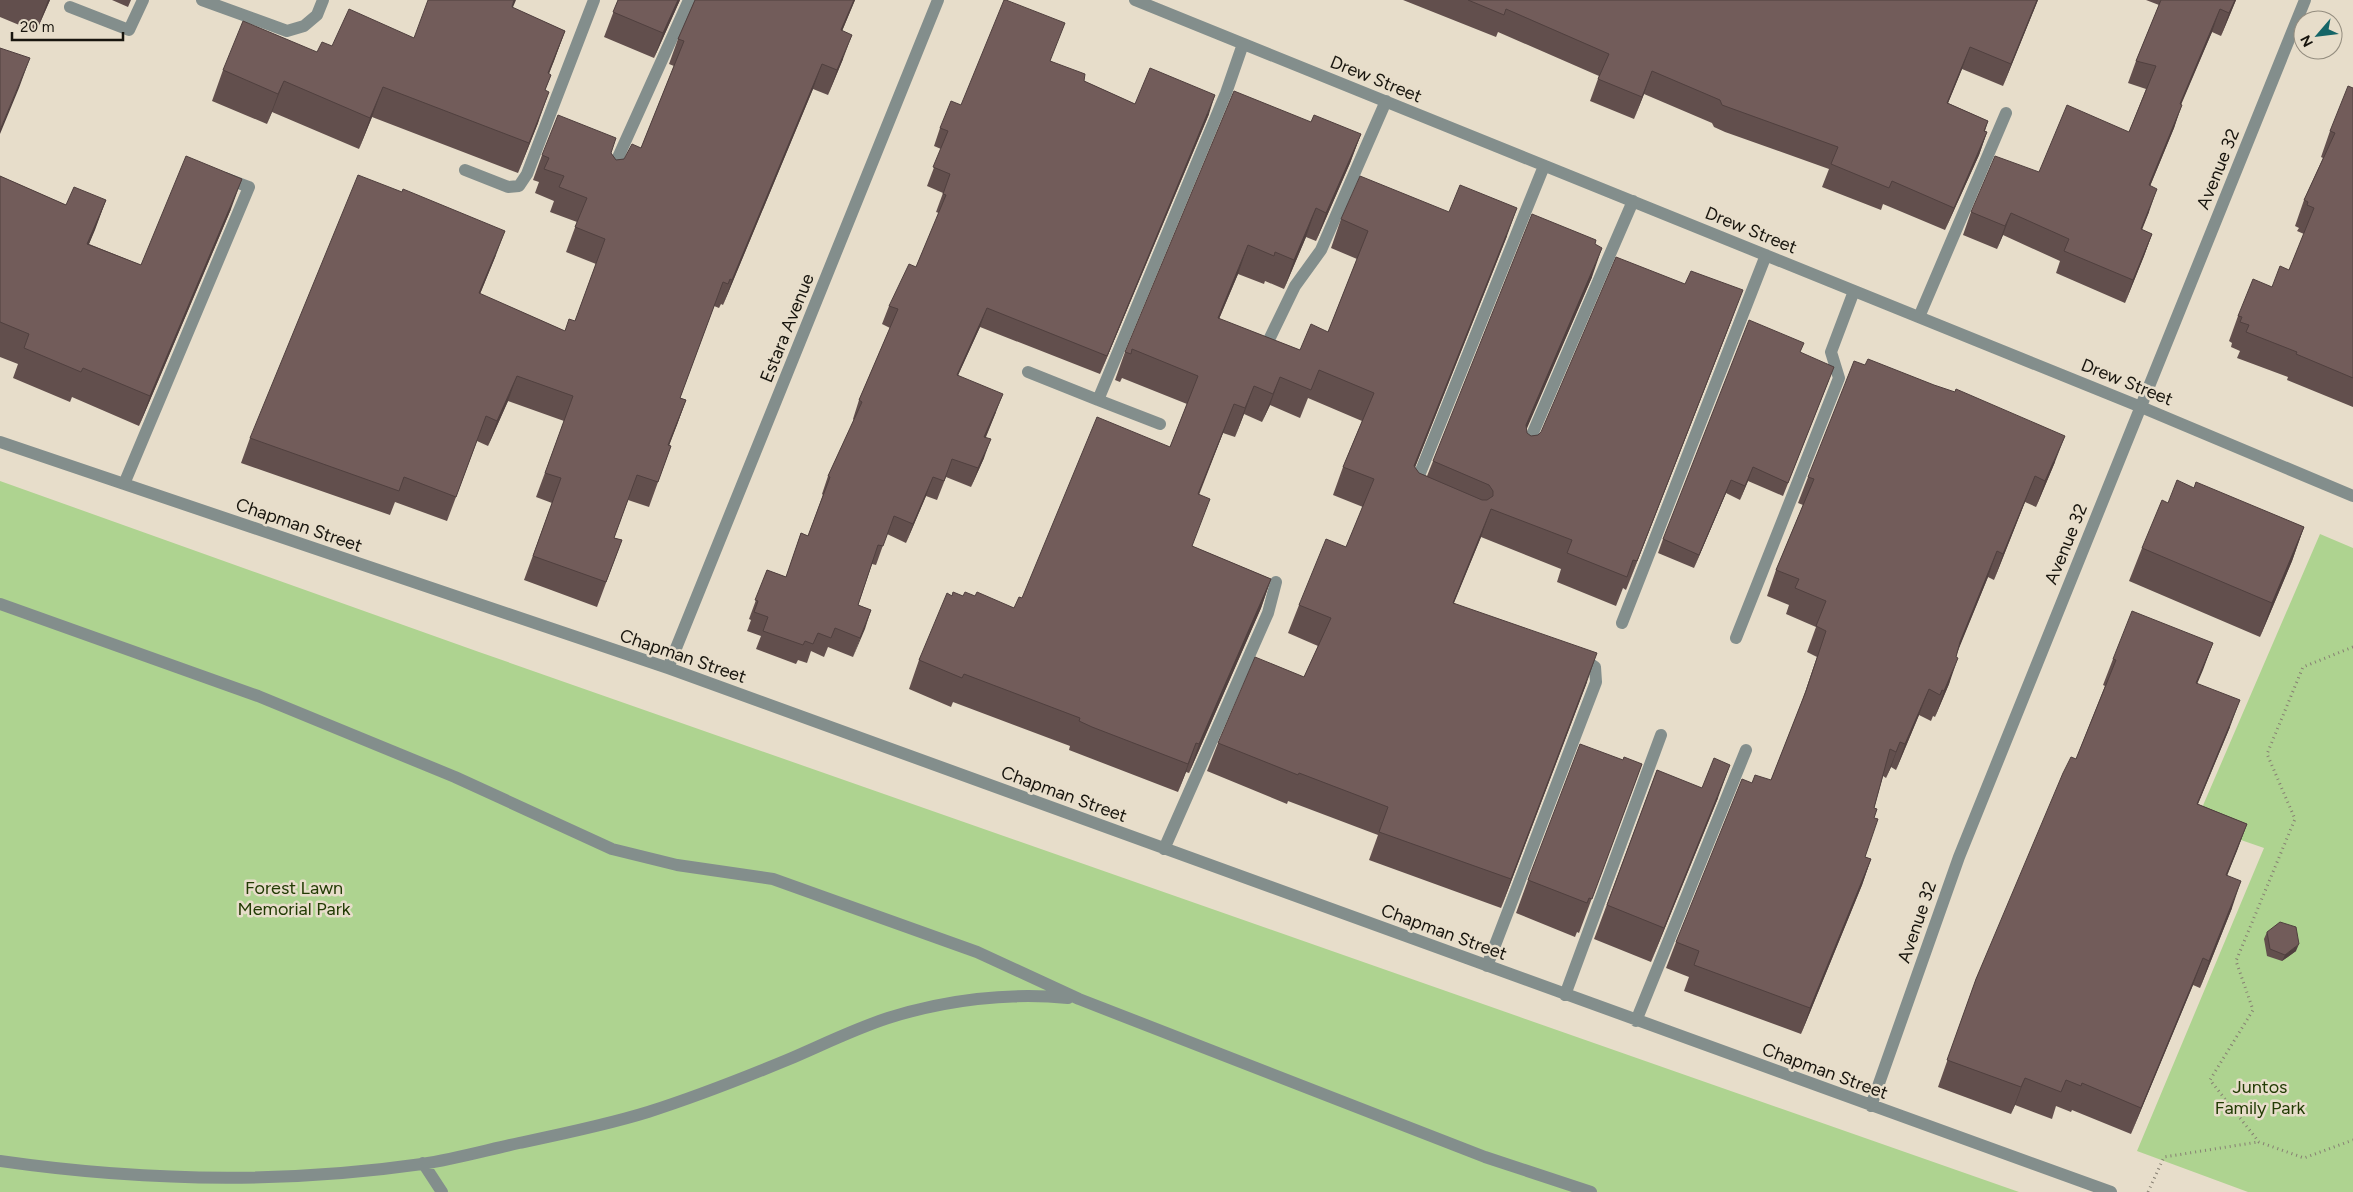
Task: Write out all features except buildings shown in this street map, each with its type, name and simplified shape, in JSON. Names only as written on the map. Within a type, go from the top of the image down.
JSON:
[{"type":"street","points":[[70,6],[129,30],[143,0]]},
{"type":"street","points":[[202,0],[287,31],[304,26],[317,15],[323,0]]},
{"type":"street","points":[[465,170],[508,187],[519,186],[527,174],[594,0]]},
{"type":"street","points":[[610,177],[689,0]]},
{"type":"street","name":"Estara Avenue","points":[[668,668],[938,0]]},
{"type":"street","name":"Drew Street","points":[[1135,0],[2141,407],[2353,496]]},
{"type":"street","name":"Avenue 32","points":[[1871,1106],[1959,856],[2305,0]]},
{"type":"street","points":[[1098,400],[1219,109],[1243,44]]},
{"type":"street","points":[[1266,346],[1295,286],[1321,250],[1386,101]]},
{"type":"street","points":[[1918,317],[2006,113]]},
{"type":"street","points":[[1421,498],[1412,494],[1544,166]]},
{"type":"street","points":[[124,484],[249,188],[215,174]]},
{"type":"street","points":[[1523,457],[1633,201]]},
{"type":"street","points":[[1622,622],[1766,256]]},
{"type":"street","points":[[1736,638],[1839,378],[1831,352],[1854,291]]},
{"type":"street","points":[[1028,372],[1160,424]]},
{"type":"street","name":"Chapman Street","points":[[0,442],[668,668],[2111,1192]]},
{"type":"street","points":[[1164,849],[1268,613],[1276,582]]},
{"type":"street","points":[[0,604],[266,699],[455,778],[612,849],[677,865],[773,879],[977,952],[1079,999],[1485,1157],[1591,1192]]},
{"type":"street","points":[[1487,966],[1596,682],[1595,668],[1572,655]]},
{"type":"street","points":[[1565,995],[1661,734]]},
{"type":"street","points":[[1636,1021],[1746,750]]},
{"type":"street","points":[[0,1161],[78,1171],[168,1177],[278,1175],[423,1164],[559,1135],[646,1112],[715,1089],[890,1017],[948,1004],[1004,996],[1037,995],[1079,999]]},
{"type":"street","points":[[423,1164],[442,1192]]},
{"type":"path","points":[[2259,1142],[2210,1080],[2253,1010],[2236,961],[2295,819],[2267,754],[2304,667],[2353,647]]},
{"type":"path","points":[[2148,1192],[2164,1156],[2259,1142],[2304,1158],[2353,1140]]},
{"type":"green space","name":"Forest Lawn Memorial Park","points":[[0,481],[479,652],[2019,1192],[0,1192]]},
{"type":"green space","name":"Juntos Family Park","points":[[2320,534],[2353,548],[2353,1192],[2248,1192],[2137,1151],[2264,848],[2195,824]]}]
